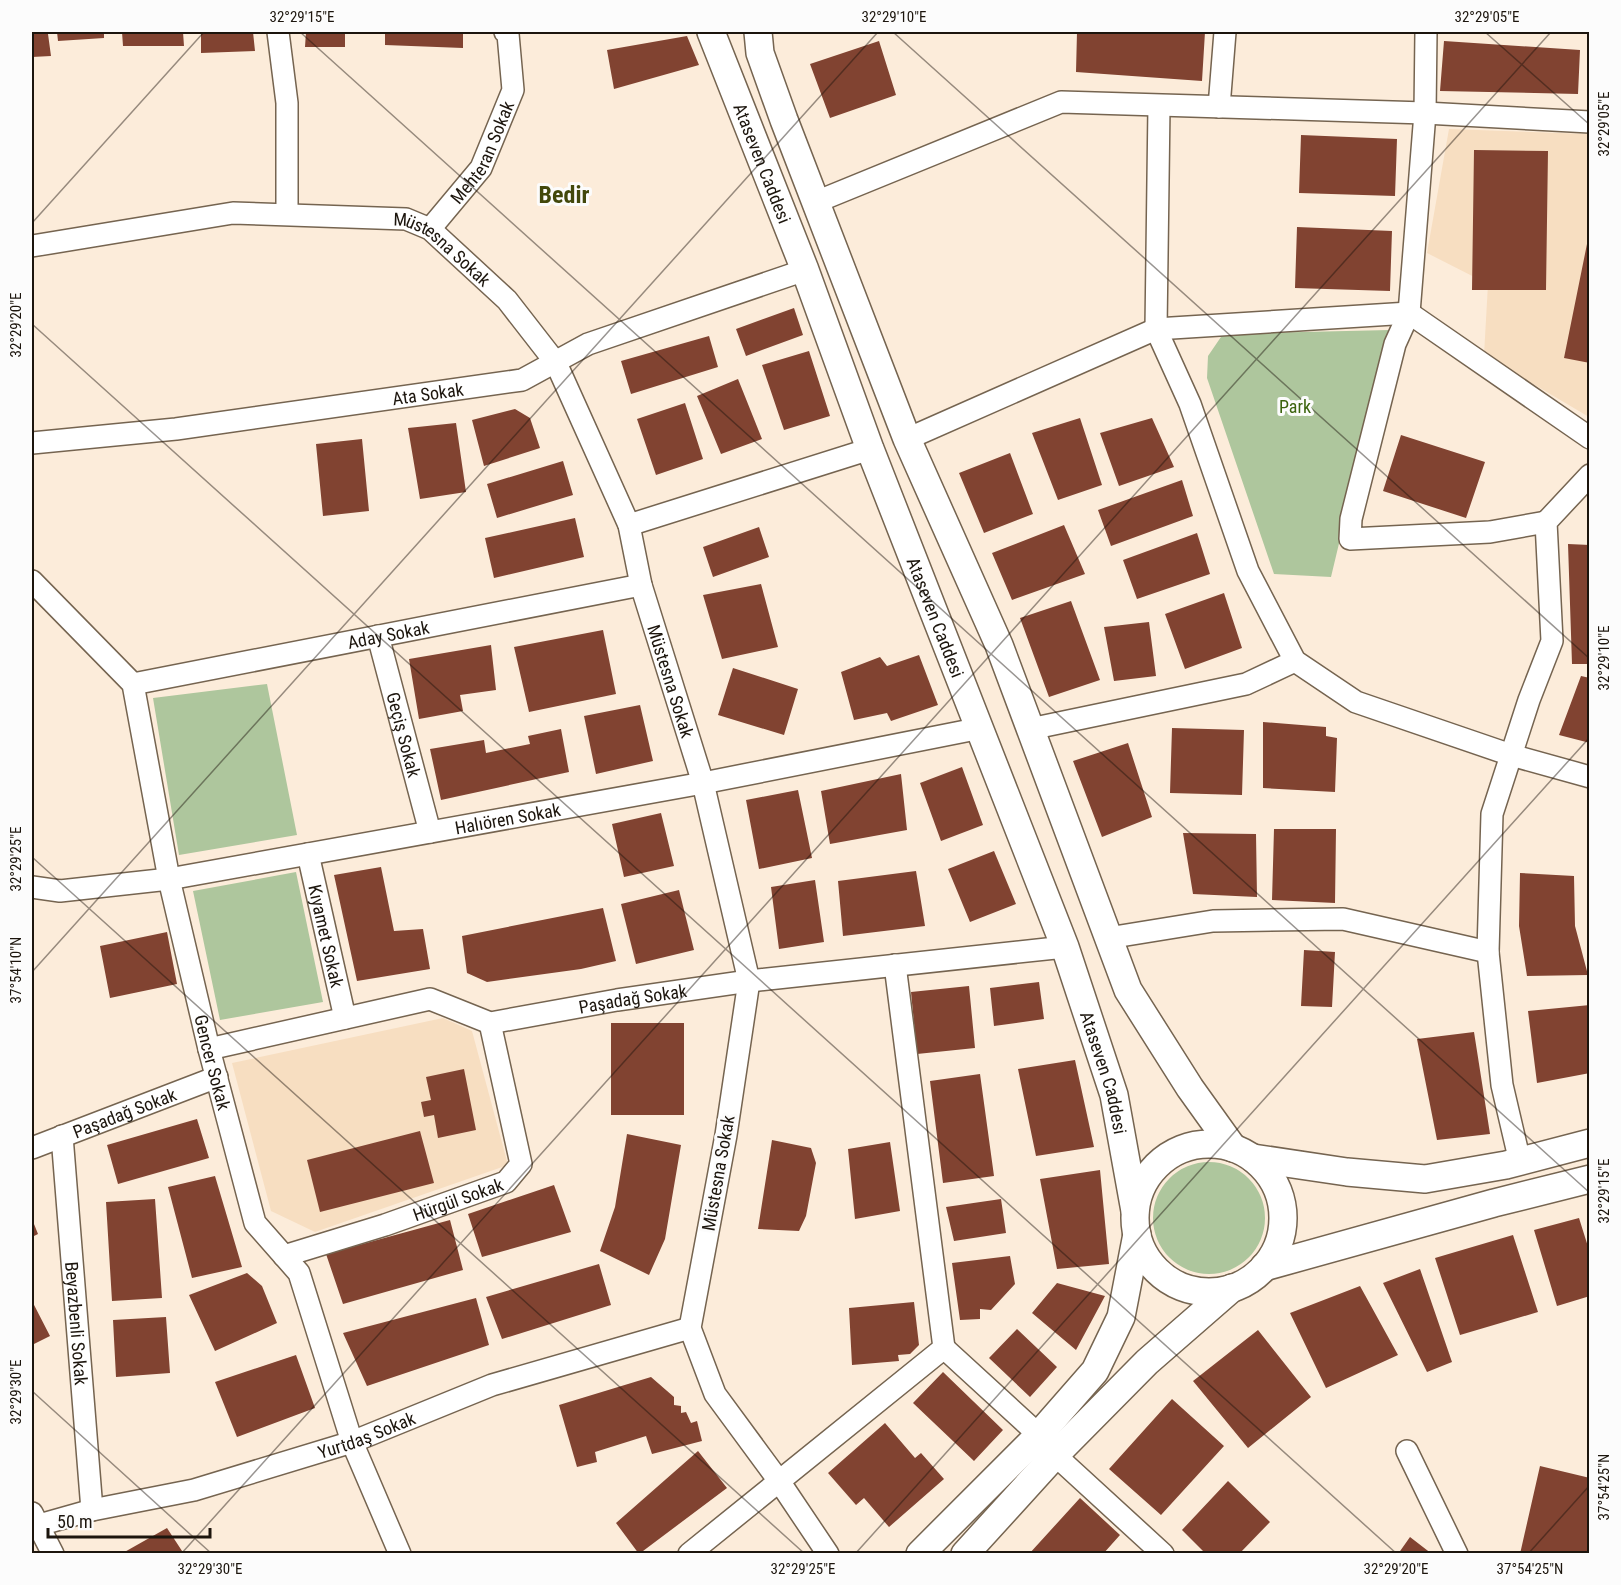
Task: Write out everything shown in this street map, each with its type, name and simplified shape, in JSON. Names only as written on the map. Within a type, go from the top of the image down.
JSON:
[{"type":"main road","name":"Ataseven Caddesi","points":[[711,32],[805,270],[870,448],[1065,947],[1114,1095],[1136,1222],[1121,1317],[1095,1371],[1047,1445],[965,1554]]},
{"type":"main road","points":[[758,32],[760,53],[907,439],[999,645],[1128,990],[1190,1088],[1243,1153],[1270,1175],[1280,1198],[1283,1222],[1277,1246],[1264,1267],[1249,1280],[1232,1288],[1213,1292],[1192,1290],[1173,1283],[1156,1270],[1144,1253],[1136,1222],[1141,1190],[1152,1171],[1169,1156],[1189,1146],[1211,1143],[1243,1153],[1347,1172],[1425,1179],[1520,1162],[1590,1143]]},
{"type":"main road","points":[[1264,1267],[1494,1203],[1586,1183]]},
{"type":"main road","name":"Ataseven Caddesi","points":[[920,1554],[1232,1288]]},
{"type":"street","points":[[278,32],[286,103],[287,214]]},
{"type":"street","name":"Mehteran Sokak","points":[[430,229],[481,168],[513,90],[508,34],[505,32]]},
{"type":"street","points":[[1219,107],[1225,32]]},
{"type":"street","points":[[1426,32],[1425,113],[1409,313],[1395,344],[1351,519],[1350,539],[1490,532],[1546,522],[1590,475]]},
{"type":"street","points":[[816,202],[1061,102],[1425,113],[1590,122]]},
{"type":"street","points":[[1159,106],[1156,329],[1190,404],[1248,571],[1295,662],[1356,702],[1511,755],[1590,777]]},
{"type":"street","name":"Müstesna Sokak","points":[[32,246],[233,213],[406,219],[430,229],[507,300],[556,363],[629,525],[640,585],[703,783],[749,981],[726,1135],[690,1328]]},
{"type":"street","name":"Ata Sokak","points":[[32,443],[176,429],[522,380],[588,344],[805,270]]},
{"type":"street","points":[[907,439],[1156,329],[1409,313],[1590,438]]},
{"type":"street","points":[[629,525],[870,448]]},
{"type":"street","points":[[1520,1162],[1502,1085],[1488,952],[1492,814],[1529,700],[1552,641],[1546,522]]},
{"type":"street","points":[[32,581],[133,684]]},
{"type":"street","name":"Aday Sokak","points":[[133,684],[640,585]]},
{"type":"street","name":"Geçiş Sokak","points":[[378,636],[430,832]]},
{"type":"street","points":[[1030,729],[1246,684],[1295,662]]},
{"type":"street","name":"Gencer Sokak","points":[[133,684],[169,879],[209,1049],[255,1223],[299,1273],[352,1442],[400,1554]]},
{"type":"street","name":"Halıören Sokak","points":[[32,887],[60,891],[169,879],[703,783],[981,728]]},
{"type":"street","name":"Kıyamet Sokak","points":[[308,854],[345,1018]]},
{"type":"street","points":[[1108,938],[1213,921],[1343,919],[1488,952]]},
{"type":"street","name":"Paşadağ Sokak","points":[[490,1023],[617,1000],[749,981],[1065,947]]},
{"type":"street","points":[[895,965],[944,1348],[1163,1554]]},
{"type":"street","points":[[209,1049],[430,999],[490,1023]]},
{"type":"street","name":"Hürgül Sokak","points":[[284,1256],[385,1225],[506,1182],[521,1164],[490,1023]]},
{"type":"street","name":"Paşadağ Sokak","points":[[32,1148],[216,1077]]},
{"type":"street","name":"Beyazbenli Sokak","points":[[62,1136],[92,1510]]},
{"type":"street","points":[[690,1328],[715,1394],[779,1481],[828,1554]]},
{"type":"street","name":"Yurtdaş Sokak","points":[[35,1519],[194,1490],[352,1442],[492,1385],[690,1328]]},
{"type":"street","points":[[688,1554],[944,1348]]},
{"type":"street","points":[[1407,1451],[1457,1554]]},
{"type":"street","points":[[35,1519],[53,1554]]},
{"type":"shaded area","points":[[1449,129],[1589,134],[1589,417],[1484,355],[1488,284],[1427,253]]},
{"type":"shaded area","points":[[443,1018],[472,1031],[508,1165],[315,1232],[271,1211],[232,1063]]},
{"type":"green space","name":"Park","points":[[1390,330],[1331,577],[1274,574],[1207,378],[1208,356],[1223,334]]},
{"type":"green space","points":[[267,684],[297,835],[179,855],[153,698]]},
{"type":"green space","points":[[296,872],[323,1002],[220,1020],[193,891]]},
{"type":"green space","points":[[1209,1162],[1231,1166],[1249,1178],[1261,1196],[1265,1218],[1261,1240],[1249,1258],[1231,1270],[1209,1274],[1187,1270],[1169,1258],[1157,1240],[1153,1218],[1157,1196],[1169,1178],[1187,1166]]},
{"type":"building","points":[[32,32],[53,32],[48,34],[51,56],[32,57]]},
{"type":"building","points":[[57,32],[104,32],[104,38],[58,41]]},
{"type":"building","points":[[122,32],[183,32],[184,46],[123,46]]},
{"type":"building","points":[[201,32],[253,32],[255,51],[201,53]]},
{"type":"building","points":[[306,32],[345,32],[345,47],[305,47]]},
{"type":"building","points":[[385,32],[463,32],[463,48],[385,45]]},
{"type":"building","points":[[1077,32],[1205,32],[1202,81],[1076,72]]},
{"type":"building","points":[[687,36],[699,65],[614,89],[607,50]]},
{"type":"building","points":[[879,41],[896,95],[830,118],[810,64]]},
{"type":"building","points":[[1444,41],[1580,50],[1578,94],[1440,91]]},
{"type":"building","points":[[1301,135],[1397,139],[1395,196],[1299,193]]},
{"type":"building","points":[[1474,150],[1548,151],[1546,290],[1472,290]]},
{"type":"building","points":[[1297,227],[1392,231],[1390,291],[1295,288]]},
{"type":"building","points":[[1588,239],[1590,240],[1590,363],[1564,358]]},
{"type":"building","points":[[794,308],[803,335],[746,356],[736,329]]},
{"type":"building","points":[[709,336],[718,367],[631,394],[621,361]]},
{"type":"building","points":[[809,351],[830,416],[784,430],[762,365]]},
{"type":"building","points":[[738,379],[762,439],[721,454],[697,396]]},
{"type":"building","points":[[685,403],[703,459],[656,475],[637,419]]},
{"type":"building","points":[[515,409],[530,418],[540,448],[484,466],[472,420]]},
{"type":"building","points":[[1080,418],[1102,485],[1058,500],[1032,433]]},
{"type":"building","points":[[1152,418],[1174,467],[1119,486],[1100,433]]},
{"type":"building","points":[[456,423],[466,492],[420,499],[408,428]]},
{"type":"building","points":[[1401,435],[1485,462],[1466,518],[1383,491]]},
{"type":"building","points":[[362,439],[369,511],[323,516],[316,444]]},
{"type":"building","points":[[1010,453],[1033,514],[984,533],[959,473]]},
{"type":"building","points":[[563,461],[573,495],[497,518],[487,484]]},
{"type":"building","points":[[1182,480],[1193,516],[1111,546],[1098,510]]},
{"type":"building","points":[[575,518],[584,557],[494,578],[485,538]]},
{"type":"building","points":[[1064,525],[1085,574],[1012,600],[992,553]]},
{"type":"building","points":[[759,527],[769,557],[713,577],[703,547]]},
{"type":"building","points":[[1197,533],[1210,574],[1137,599],[1123,560]]},
{"type":"building","points":[[1568,544],[1590,545],[1590,664],[1572,664]]},
{"type":"building","points":[[761,584],[778,647],[722,659],[703,595]]},
{"type":"building","points":[[1224,593],[1242,648],[1185,669],[1165,614]]},
{"type":"building","points":[[1071,601],[1100,680],[1049,697],[1020,618]]},
{"type":"building","points":[[1149,622],[1156,676],[1114,681],[1104,627]]},
{"type":"building","points":[[603,630],[616,694],[529,712],[514,647]]},
{"type":"building","points":[[491,645],[496,690],[460,695],[463,711],[419,719],[409,659]]},
{"type":"building","points":[[919,655],[938,705],[891,721],[887,713],[854,720],[841,672],[880,657],[887,666]]},
{"type":"building","points":[[733,668],[798,689],[784,735],[718,715]]},
{"type":"building","points":[[1581,676],[1590,678],[1590,743],[1559,735]]},
{"type":"building","points":[[640,705],[653,761],[596,774],[584,716]]},
{"type":"building","points":[[1263,722],[1326,727],[1326,736],[1337,738],[1335,792],[1263,788]]},
{"type":"building","points":[[1172,728],[1244,730],[1242,795],[1170,793]]},
{"type":"building","points":[[561,729],[569,772],[441,800],[430,749],[484,740],[486,753],[530,744],[528,736]]},
{"type":"building","points":[[1128,743],[1152,817],[1102,837],[1073,761]]},
{"type":"building","points":[[962,767],[983,825],[941,841],[920,783]]},
{"type":"building","points":[[901,774],[907,830],[830,844],[821,791]]},
{"type":"building","points":[[798,790],[812,858],[759,869],[746,800]]},
{"type":"building","points":[[661,813],[674,866],[624,877],[612,824]]},
{"type":"building","points":[[1274,829],[1336,829],[1335,903],[1272,900]]},
{"type":"building","points":[[1183,833],[1256,834],[1257,897],[1193,894]]},
{"type":"building","points":[[994,851],[1016,904],[970,922],[948,869]]},
{"type":"building","points":[[381,867],[394,931],[423,929],[430,969],[357,981],[334,875]]},
{"type":"building","points":[[916,871],[925,926],[843,936],[838,881]]},
{"type":"building","points":[[1520,873],[1574,876],[1575,926],[1588,975],[1527,976],[1519,926]]},
{"type":"building","points":[[815,880],[824,942],[779,949],[771,887]]},
{"type":"building","points":[[679,890],[694,950],[636,964],[621,904]]},
{"type":"building","points":[[603,908],[616,961],[581,969],[487,982],[467,973],[462,936]]},
{"type":"building","points":[[167,932],[177,984],[110,998],[100,946]]},
{"type":"building","points":[[1304,950],[1335,952],[1332,1007],[1301,1006]]},
{"type":"building","points":[[1039,982],[1044,1019],[994,1026],[990,988]]},
{"type":"building","points":[[969,986],[975,1048],[917,1054],[911,992]]},
{"type":"building","points":[[1590,1005],[1590,1073],[1537,1083],[1528,1011]]},
{"type":"building","points":[[611,1023],[684,1023],[684,1115],[611,1115]]},
{"type":"building","points":[[1474,1032],[1490,1134],[1437,1140],[1417,1039]]},
{"type":"building","points":[[1075,1060],[1094,1147],[1036,1156],[1018,1069]]},
{"type":"building","points":[[464,1069],[476,1130],[438,1138],[434,1115],[424,1117],[421,1102],[431,1100],[426,1077]]},
{"type":"building","points":[[980,1074],[994,1176],[943,1183],[930,1081]]},
{"type":"building","points":[[197,1119],[209,1158],[118,1184],[107,1145]]},
{"type":"building","points":[[420,1131],[434,1183],[320,1212],[307,1160]]},
{"type":"building","points":[[627,1134],[681,1145],[665,1239],[649,1275],[600,1251],[615,1207]]},
{"type":"building","points":[[772,1140],[811,1148],[816,1163],[806,1216],[799,1231],[758,1229]]},
{"type":"building","points":[[890,1142],[900,1211],[855,1219],[848,1149]]},
{"type":"building","points":[[1100,1170],[1109,1264],[1057,1269],[1040,1179]]},
{"type":"building","points":[[215,1176],[242,1267],[192,1278],[168,1187]]},
{"type":"building","points":[[554,1185],[571,1232],[482,1257],[468,1214]]},
{"type":"building","points":[[155,1199],[162,1298],[112,1301],[106,1202]]},
{"type":"building","points":[[1001,1199],[1006,1233],[954,1241],[946,1207]]},
{"type":"building","points":[[1579,1218],[1590,1253],[1590,1296],[1557,1306],[1534,1230]]},
{"type":"building","points":[[32,1219],[38,1234],[32,1237]]},
{"type":"building","points":[[450,1220],[463,1270],[343,1304],[326,1254]]},
{"type":"building","points":[[1513,1235],[1538,1312],[1460,1335],[1435,1258]]},
{"type":"building","points":[[1010,1256],[1015,1284],[991,1310],[980,1309],[980,1319],[960,1320],[952,1263]]},
{"type":"building","points":[[599,1264],[611,1305],[502,1339],[486,1297]]},
{"type":"building","points":[[1420,1269],[1452,1362],[1427,1372],[1383,1283]]},
{"type":"building","points":[[247,1273],[262,1286],[277,1323],[215,1351],[189,1295]]},
{"type":"building","points":[[1057,1283],[1105,1296],[1076,1350],[1032,1313]]},
{"type":"building","points":[[1360,1286],[1398,1355],[1326,1388],[1290,1313]]},
{"type":"building","points":[[476,1298],[489,1345],[367,1386],[343,1333]]},
{"type":"building","points":[[32,1301],[50,1336],[32,1345]]},
{"type":"building","points":[[914,1302],[919,1345],[910,1354],[898,1355],[899,1361],[852,1365],[849,1308]]},
{"type":"building","points":[[166,1317],[170,1373],[116,1377],[113,1320]]},
{"type":"building","points":[[1017,1329],[1057,1367],[1030,1397],[989,1358]]},
{"type":"building","points":[[1258,1330],[1311,1397],[1248,1448],[1193,1381]]},
{"type":"building","points":[[296,1355],[315,1408],[237,1437],[215,1382]]},
{"type":"building","points":[[943,1372],[1003,1430],[974,1461],[913,1403]]},
{"type":"building","points":[[651,1377],[674,1397],[674,1405],[681,1406],[681,1413],[686,1412],[691,1423],[697,1421],[702,1441],[652,1454],[646,1436],[595,1452],[597,1462],[577,1467],[559,1405]]},
{"type":"building","points":[[1172,1399],[1224,1446],[1161,1515],[1109,1469]]},
{"type":"building","points":[[885,1423],[915,1458],[921,1453],[944,1479],[889,1527],[864,1498],[856,1505],[828,1473]]},
{"type":"building","points":[[698,1451],[727,1488],[639,1554],[616,1523]]},
{"type":"building","points":[[1540,1466],[1590,1478],[1590,1554],[1520,1554]]},
{"type":"building","points":[[1228,1481],[1270,1522],[1239,1554],[1206,1554],[1182,1530]]},
{"type":"building","points":[[1080,1498],[1120,1535],[1103,1554],[1029,1554]]},
{"type":"building","points":[[167,1528],[184,1554],[121,1554]]},
{"type":"building","points":[[1410,1537],[1432,1554],[1398,1554]]},
{"type":"district","name":"Bedir","points":[[564,195]]}]
